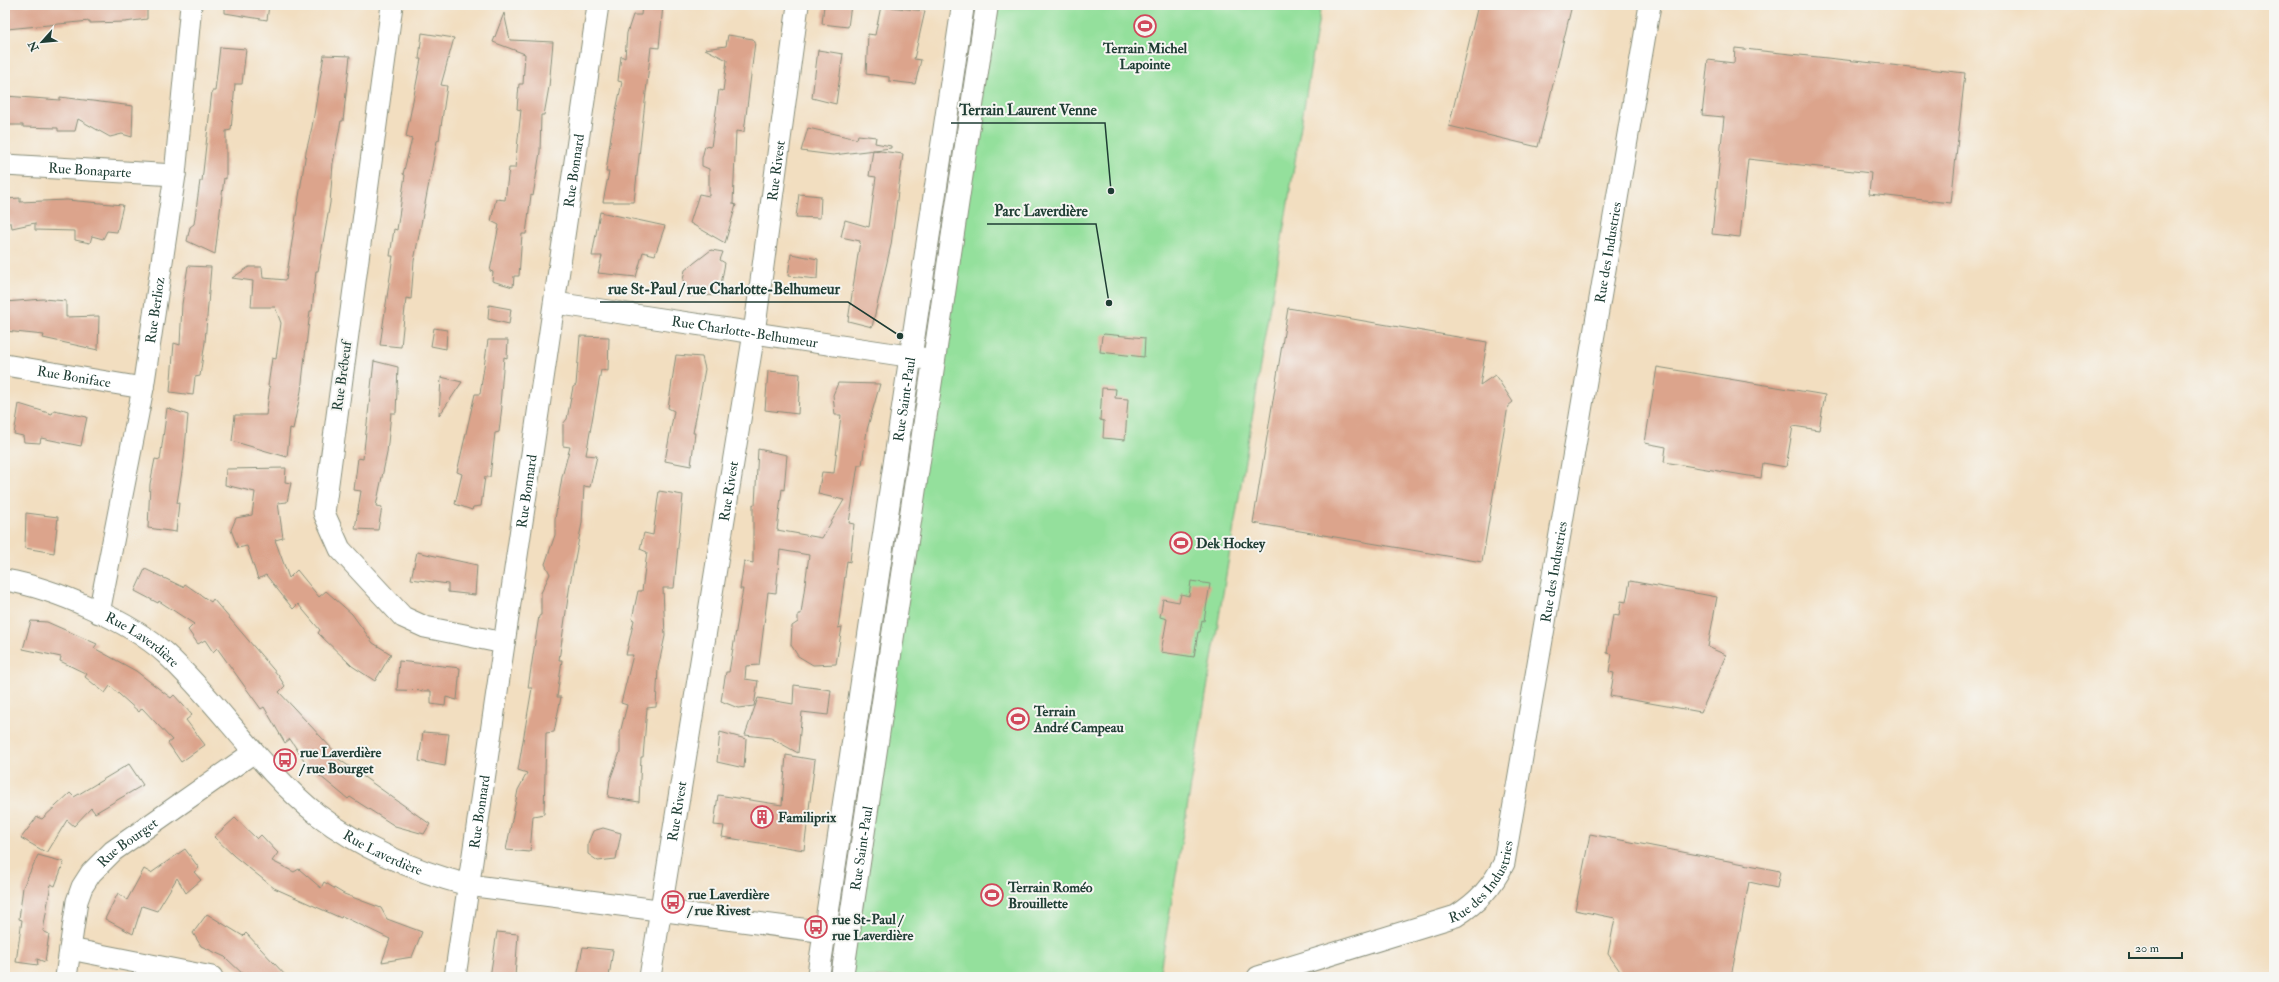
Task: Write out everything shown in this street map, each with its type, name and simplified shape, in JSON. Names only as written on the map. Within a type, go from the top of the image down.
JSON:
[{"type":"street","name":"Rue Berlioz","points":[[99,613],[143,388],[175,175],[191,5]]},
{"type":"street","name":"Rue Brébeuf","points":[[392,5],[324,513],[340,549],[403,617],[425,627],[504,643]]},
{"type":"street","name":"Rue Bonnard","points":[[456,977],[468,885],[598,5]]},
{"type":"street","name":"Rue Rivest","points":[[650,977],[754,333],[798,5]]},
{"type":"street","name":"Rue Saint-Paul","points":[[818,977],[963,5]]},
{"type":"street","name":"Rue Saint-Paul","points":[[842,977],[987,5]]},
{"type":"street","name":"Rue des Industries","points":[[1258,977],[1456,916],[1473,905],[1485,894],[1504,863],[1650,5]]},
{"type":"street","points":[[950,94],[974,96]]},
{"type":"street","name":"Rue Bonaparte","points":[[5,165],[175,175]]},
{"type":"street","points":[[930,224],[954,227]]},
{"type":"street","name":"Rue Charlotte-Belhumeur","points":[[555,303],[934,360]]},
{"type":"street","name":"Rue Boniface","points":[[5,365],[143,388]]},
{"type":"street","points":[[889,504],[912,506]]},
{"type":"street","name":"Rue Laverdière","points":[[5,580],[60,596],[99,613],[132,630],[165,654],[197,686],[254,752],[288,787],[319,815],[388,858],[428,874],[468,885],[848,935]]},
{"type":"street","points":[[871,625],[894,629]]},
{"type":"street","points":[[854,738],[876,743]]},
{"type":"street","name":"Rue Bourget","points":[[66,977],[77,901],[82,887],[95,869],[113,851],[254,752]]},
{"type":"street","points":[[70,949],[212,977]]},
{"type":"green space","points":[[991,5],[1321,5],[1159,977],[847,977]]},
{"type":"building","points":[[5,5],[147,5],[147,19],[125,22],[90,23],[90,21],[7,29]]},
{"type":"building","points":[[225,5],[269,5],[267,20],[225,13]]},
{"type":"building","points":[[642,5],[663,5],[659,48],[651,47],[634,202],[603,202],[609,172],[606,172],[611,135],[622,82],[618,81],[621,56],[625,58],[627,33],[633,15],[641,15]]},
{"type":"building","points":[[824,5],[851,5],[848,27],[822,24]]},
{"type":"building","points":[[1478,5],[1572,5],[1538,147],[1449,126]]},
{"type":"building","points":[[881,6],[925,11],[914,59],[921,60],[915,84],[889,81],[889,77],[866,74],[868,34],[875,35]]},
{"type":"building","points":[[504,13],[510,40],[553,42],[549,87],[544,115],[541,115],[540,152],[533,196],[531,195],[526,234],[522,234],[519,276],[514,276],[513,287],[492,281],[493,272],[490,271],[499,225],[491,221],[496,199],[505,200],[509,168],[515,168],[521,110],[517,109],[519,84],[523,84],[525,54],[493,42]]},
{"type":"building","points":[[422,33],[454,38],[441,85],[447,86],[439,140],[437,141],[414,261],[411,299],[406,298],[401,347],[380,345],[393,256],[390,256],[394,229],[397,230],[405,175],[403,174],[412,139],[406,137],[421,59],[419,59]]},
{"type":"building","points":[[728,35],[753,39],[755,42],[744,132],[736,131],[733,204],[736,205],[725,243],[690,223],[699,194],[709,196],[709,169],[702,166],[702,158],[705,146],[711,147],[719,90],[723,91],[727,60],[705,49],[726,46]]},
{"type":"building","points":[[220,47],[246,49],[242,84],[235,84],[231,130],[226,131],[226,179],[224,178],[215,254],[187,241],[190,227],[194,224],[200,181],[202,181],[212,91],[215,91]]},
{"type":"building","points":[[1735,48],[1965,73],[1951,203],[1869,194],[1871,173],[1748,159],[1740,237],[1712,234],[1724,117],[1702,115],[1708,60],[1734,63]]},
{"type":"building","points":[[818,50],[843,54],[836,104],[812,98]]},
{"type":"building","points":[[324,55],[350,56],[343,121],[341,121],[333,163],[330,203],[318,271],[316,271],[312,311],[310,311],[301,391],[293,429],[290,428],[287,457],[232,441],[235,415],[266,415],[272,358],[276,359],[281,323],[275,307],[251,307],[253,281],[232,278],[249,267],[262,267],[263,278],[286,280],[306,152],[312,127]]},
{"type":"building","points":[[5,96],[60,100],[60,97],[133,106],[132,137],[122,134],[110,137],[78,119],[75,131],[58,131],[58,128],[23,127],[23,125],[5,125]]},
{"type":"building","points":[[808,128],[857,139],[858,135],[876,137],[875,143],[891,146],[891,148],[833,155],[801,151]]},
{"type":"building","points":[[873,150],[903,154],[891,245],[872,327],[848,321],[860,241],[841,237],[845,220],[869,227],[876,177],[869,176]]},
{"type":"building","points":[[799,194],[821,196],[820,218],[796,217]]},
{"type":"building","points":[[20,198],[20,202],[67,200],[123,205],[117,232],[107,231],[103,239],[92,236],[90,243],[75,240],[75,231],[35,230],[35,223],[12,228],[11,223],[5,223],[5,199]]},
{"type":"building","points":[[600,212],[665,226],[655,255],[643,252],[636,277],[598,273],[602,256],[592,256]]},
{"type":"building","points":[[711,250],[723,252],[720,260],[725,263],[719,295],[691,296],[683,280],[685,270]]},
{"type":"building","points":[[791,254],[818,259],[817,279],[788,276]]},
{"type":"building","points":[[188,266],[211,267],[205,342],[200,376],[195,377],[193,395],[170,392],[174,343],[180,345],[182,304]]},
{"type":"building","points":[[43,299],[66,301],[66,317],[99,316],[98,350],[43,338],[44,335],[5,331],[5,302]]},
{"type":"building","points":[[489,305],[511,309],[509,324],[488,319]]},
{"type":"building","points":[[1288,308],[1487,342],[1480,385],[1495,375],[1513,402],[1508,406],[1482,562],[1253,523]]},
{"type":"building","points":[[434,328],[447,330],[446,349],[431,346]]},
{"type":"building","points":[[1104,334],[1145,338],[1144,357],[1100,352],[1102,336]]},
{"type":"building","points":[[580,336],[609,337],[608,371],[601,370],[586,455],[597,456],[590,487],[584,486],[582,523],[570,584],[559,660],[562,660],[557,697],[561,697],[554,732],[546,733],[544,814],[533,816],[530,852],[506,850],[518,790],[527,773],[518,770],[532,688],[528,688],[539,616],[541,615],[541,593],[550,574],[545,564],[555,535],[555,519],[562,477],[570,447],[563,446],[563,424],[567,419],[573,387],[576,385]]},
{"type":"building","points":[[488,340],[508,340],[507,358],[504,357],[500,405],[502,406],[499,432],[495,433],[490,477],[485,477],[481,506],[473,507],[472,510],[455,504],[462,474],[457,472],[475,394],[480,394]]},
{"type":"building","points":[[676,355],[702,357],[705,369],[693,433],[695,433],[691,466],[665,461],[674,411],[668,408]]},
{"type":"building","points":[[374,361],[398,367],[396,413],[391,413],[387,453],[376,506],[382,507],[378,530],[355,529],[361,491],[354,490],[358,458],[363,459]]},
{"type":"building","points":[[1657,367],[1825,395],[1819,430],[1793,426],[1786,467],[1763,463],[1761,478],[1664,462],[1666,447],[1645,443]]},
{"type":"building","points":[[768,371],[800,374],[798,414],[765,410]]},
{"type":"building","points":[[441,377],[462,382],[439,416]]},
{"type":"building","points":[[838,383],[880,384],[867,430],[862,465],[858,465],[849,523],[854,524],[850,562],[847,561],[838,628],[842,627],[836,664],[813,665],[798,656],[791,645],[792,626],[798,622],[798,614],[801,614],[809,555],[780,550],[776,593],[768,592],[759,665],[746,666],[745,679],[758,681],[754,706],[738,708],[721,701],[726,672],[729,672],[743,589],[740,589],[744,561],[753,563],[753,504],[755,505],[758,449],[787,455],[784,490],[782,489],[777,530],[822,538],[844,500],[818,494],[822,472],[834,473],[841,415],[835,415],[833,395]]},
{"type":"building","points":[[1102,388],[1116,389],[1115,398],[1128,399],[1125,440],[1103,438],[1104,421],[1100,420]]},
{"type":"building","points":[[19,404],[52,414],[54,410],[87,417],[81,446],[41,438],[40,443],[24,442],[23,436],[14,434]]},
{"type":"building","points":[[167,408],[188,415],[184,459],[177,503],[179,503],[176,532],[148,528],[150,484],[155,459],[160,460]]},
{"type":"building","points":[[286,468],[285,482],[291,483],[287,502],[278,503],[283,538],[275,540],[289,578],[297,570],[319,597],[326,591],[352,614],[373,643],[391,654],[375,681],[352,666],[318,633],[320,630],[298,604],[293,609],[266,575],[258,579],[247,546],[238,548],[231,530],[236,518],[252,515],[255,492],[225,485],[226,469]]},
{"type":"building","points":[[659,491],[683,495],[674,588],[663,588],[665,636],[658,668],[656,707],[647,708],[643,757],[641,757],[639,802],[608,797],[610,780],[620,752],[620,733],[627,705],[621,703],[633,655],[626,655],[634,620],[632,619],[638,591],[642,591],[647,552],[640,549],[644,533],[653,535]]},
{"type":"building","points":[[26,513],[58,517],[54,553],[25,548]]},
{"type":"building","points":[[417,552],[477,565],[475,595],[448,592],[448,584],[411,579]]},
{"type":"building","points":[[145,569],[183,587],[185,584],[211,602],[213,599],[278,675],[285,686],[279,692],[336,753],[333,755],[430,824],[424,834],[395,826],[350,797],[348,799],[314,771],[312,772],[290,739],[285,743],[264,707],[261,709],[217,648],[213,652],[205,640],[198,644],[188,630],[194,624],[159,601],[158,603],[135,591]]},
{"type":"building","points":[[1191,581],[1210,584],[1204,621],[1202,620],[1200,632],[1198,632],[1194,657],[1161,652],[1167,619],[1160,617],[1163,599],[1179,602],[1181,594],[1189,596]]},
{"type":"building","points":[[1630,581],[1717,597],[1708,647],[1726,655],[1701,712],[1610,696],[1614,673],[1609,672],[1612,654],[1607,653],[1613,615],[1619,616],[1621,601],[1626,602]]},
{"type":"building","points":[[31,621],[47,622],[97,644],[94,648],[136,671],[171,698],[174,695],[192,715],[186,720],[205,745],[181,762],[168,743],[172,740],[142,708],[139,712],[110,686],[105,693],[85,677],[87,674],[60,661],[61,657],[23,649]]},
{"type":"building","points":[[399,661],[460,668],[457,700],[446,697],[445,706],[431,704],[431,691],[397,690]]},
{"type":"building","points":[[794,685],[831,690],[828,715],[802,712],[798,753],[771,738],[745,735],[758,698],[793,704]]},
{"type":"building","points":[[423,732],[449,734],[445,766],[419,761]]},
{"type":"building","points":[[720,732],[746,739],[744,768],[717,762]]},
{"type":"building","name":"Familiprix","points":[[786,755],[815,760],[804,850],[722,837],[724,826],[714,825],[718,795],[782,805]]},
{"type":"building","points":[[129,764],[143,785],[95,813],[91,808],[74,826],[67,820],[47,853],[21,838],[37,817],[42,819],[70,793],[74,797]]},
{"type":"building","points":[[235,818],[257,839],[261,835],[278,853],[272,861],[294,872],[299,869],[321,888],[324,882],[344,894],[381,908],[387,919],[422,932],[412,957],[382,962],[390,939],[342,916],[341,918],[274,888],[234,856],[214,837]]},
{"type":"building","points":[[603,828],[621,833],[616,859],[598,861],[588,854],[588,843],[593,831]]},
{"type":"building","points":[[1590,834],[1780,871],[1777,888],[1749,882],[1731,977],[1624,977],[1608,954],[1615,918],[1575,910]]},
{"type":"building","points":[[185,849],[199,868],[194,872],[201,880],[186,893],[177,878],[157,911],[142,906],[133,934],[105,919],[118,893],[127,900],[144,869],[151,873]]},
{"type":"building","points":[[38,855],[64,862],[55,886],[51,884],[43,931],[49,934],[45,962],[37,959],[38,965],[16,962],[22,920],[19,919],[23,887]]},
{"type":"building","points":[[207,914],[243,936],[246,933],[287,977],[246,977],[225,957],[201,946],[193,933]]},
{"type":"building","points":[[497,932],[518,934],[515,977],[490,977]]},
{"type":"building","points":[[583,947],[613,950],[609,977],[577,977]]},
{"type":"place","name":"Terrain Michel Lapointe","points":[[1145,26]]},
{"type":"place","name":"Terrain Laurent Venne","points":[[1111,191]]},
{"type":"place","name":"Parc Laverdière","points":[[1109,303]]},
{"type":"place","name":"rue St-Paul / rue Charlotte-Belhumeur","points":[[900,336]]},
{"type":"place","name":"Dek Hockey","points":[[1181,543]]},
{"type":"place","name":"Terrain André Campeau","points":[[1018,719]]},
{"type":"place","name":"rue Laverdière / rue Bourget","points":[[285,760]]},
{"type":"place","name":"Familiprix","points":[[762,817]]},
{"type":"place","name":"Terrain Roméo Brouillette","points":[[992,895]]},
{"type":"place","name":"rue Laverdière / rue Rivest","points":[[673,902]]},
{"type":"place","name":"rue St-Paul / rue Laverdière","points":[[816,927]]}]
